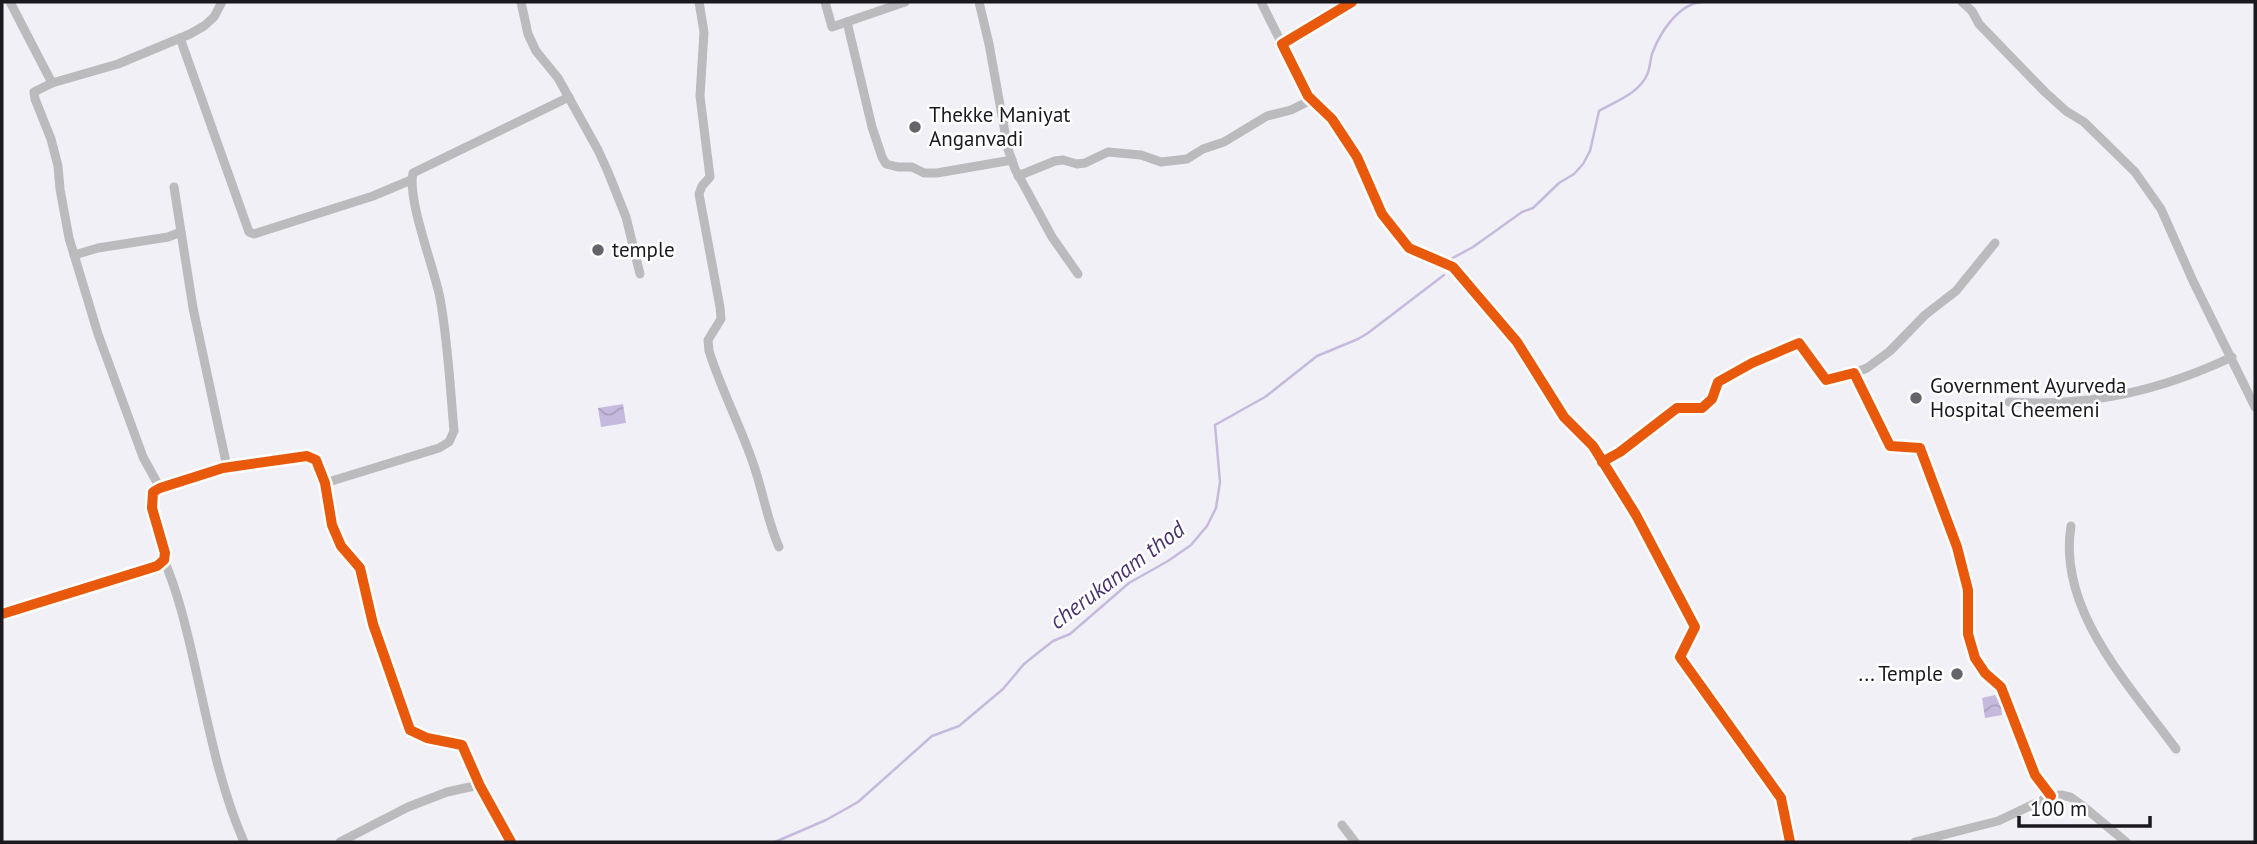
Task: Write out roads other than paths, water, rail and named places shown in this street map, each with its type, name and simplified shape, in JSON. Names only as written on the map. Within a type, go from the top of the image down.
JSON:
[{"type":"street","points":[[10,2],[51,83]]},
{"type":"street","points":[[160,488],[143,457],[98,334],[69,238],[51,139],[34,99],[34,92],[51,83],[118,64],[180,38],[204,26],[214,17],[222,2]]},
{"type":"street","points":[[521,2],[528,34],[536,51],[558,78],[608,172],[626,217],[640,274]]},
{"type":"street","points":[[699,2],[704,32],[700,96],[710,177],[699,194],[716,278],[721,319],[708,340],[709,351],[754,465],[764,495],[769,524],[779,547]]},
{"type":"street","points":[[825,2],[832,27],[905,2]]},
{"type":"street","points":[[979,2],[1012,160],[1052,237],[1078,274]]},
{"type":"street","points":[[1261,2],[1311,100],[1332,119],[1357,157],[1382,214],[1409,248],[1453,267],[1517,342],[1564,417],[1592,446],[1636,515],[1695,627],[1680,657],[1781,798],[1790,842]]},
{"type":"street","points":[[1282,44],[1352,2]]},
{"type":"street","points":[[1962,2],[1972,11],[1979,24],[2045,92],[2066,111],[2084,122],[2135,172],[2161,209],[2255,407]]},
{"type":"street","points":[[847,22],[872,127],[881,157],[886,164],[912,167],[924,173],[937,173],[1012,160]]},
{"type":"street","points":[[180,38],[249,232],[254,234],[373,196],[411,180]]},
{"type":"street","points":[[325,483],[439,448],[449,442],[454,431],[448,344],[439,295],[412,191],[413,173],[569,97]]},
{"type":"street","points":[[1018,176],[1055,161],[1085,163],[1108,152],[1141,156],[1161,162],[1186,159],[1203,149],[1224,142],[1267,116],[1292,110],[1311,100]]},
{"type":"street","points":[[174,187],[193,308],[227,467]]},
{"type":"street","points":[[74,255],[98,248],[168,237],[181,232]]},
{"type":"street","points":[[1602,462],[1620,452],[1677,408],[1702,408],[1712,399],[1718,382],[1752,363],[1799,343],[1826,380],[1867,368],[1890,351],[1925,315],[1955,291],[1995,243]]},
{"type":"street","points":[[2009,402],[2071,403],[2116,397],[2164,384],[2232,357]]},
{"type":"street","points":[[1854,373],[1890,446],[1920,448],[1957,547],[1968,590],[1968,634],[1975,658],[1985,673],[2001,687],[2035,775],[2051,796]]},
{"type":"street","points":[[244,842],[226,796],[183,616],[164,560],[165,548],[152,508],[153,492],[227,467],[307,456],[316,460],[325,483],[332,525],[341,546],[360,568],[380,645],[410,730],[427,738],[463,745],[480,785],[511,842]]},
{"type":"street","points":[[2071,526],[2068,562],[2080,601],[2098,644],[2176,749]]},
{"type":"street","points":[[2,614],[146,570],[164,560]]},
{"type":"street","points":[[340,842],[408,807],[447,792],[480,785]]},
{"type":"street","points":[[1915,842],[1998,821],[2051,796],[2061,795],[2070,797],[2126,842]]},
{"type":"street","points":[[1342,825],[1355,842]]},
{"type":"water","points":[[623,404],[626,423],[601,427],[598,408]]},
{"type":"water","points":[[1995,695],[2001,705],[2002,715],[1985,718],[1982,698]]},
{"type":"waterway","name":"cherukanam thod","points":[[1451,259],[1473,247],[1522,212],[1533,208],[1559,183],[1574,174],[1590,151],[1599,111],[1626,96],[1643,82],[1652,54],[1665,28],[1686,7],[1703,2]]},
{"type":"waterway","name":"cherukanam thod","points":[[775,842],[826,820],[858,802],[932,736],[959,726],[1003,689],[1024,664],[1053,641],[1070,634],[1129,583],[1191,545],[1207,526],[1216,508],[1220,482],[1215,425],[1265,397],[1317,356],[1368,333],[1444,275]]},
{"type":"place","name":"Thekke Maniyat Anganvadi","points":[[915,127]]},
{"type":"place","name":"temple","points":[[598,250]]},
{"type":"place","name":"Government Ayurveda Hospital Cheemeni","points":[[1916,398]]},
{"type":"place","name":"... Temple","points":[[1957,674]]}]
